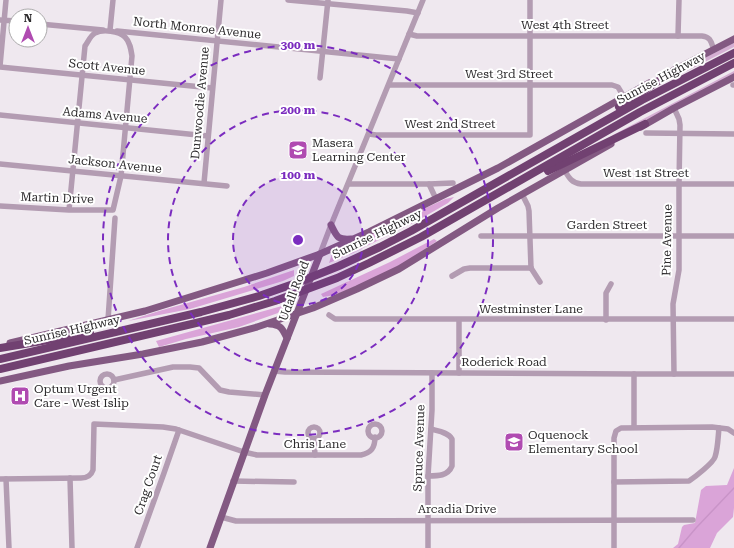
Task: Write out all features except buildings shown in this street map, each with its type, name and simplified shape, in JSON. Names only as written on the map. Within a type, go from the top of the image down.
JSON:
[{"type":"highway","name":"Sunrise Highway","points":[[0,359],[224,306],[291,285],[332,269],[375,250],[412,231],[656,92],[734,53]]},
{"type":"highway","name":"Sunrise Highway","points":[[0,369],[207,321],[286,297],[326,282],[369,264],[411,242],[640,112],[734,64]]},
{"type":"highway","points":[[588,131],[617,109],[678,68]]},
{"type":"highway","points":[[512,186],[645,124]]},
{"type":"highway","points":[[0,346],[92,333],[126,330]]},
{"type":"highway","points":[[0,374],[52,357]]},
{"type":"main road","name":"Sunrise Highway","points":[[0,346],[145,311],[262,275],[320,254],[355,239],[511,161],[624,97],[734,39]]},
{"type":"main road","points":[[0,381],[69,366],[184,346],[225,336],[297,314],[346,294],[394,272],[522,194],[645,124],[734,77]]},
{"type":"main road","points":[[331,225],[336,236],[344,239],[355,239]]},
{"type":"main road","name":"Udall Road","points":[[210,548],[265,395],[320,254]]},
{"type":"main road","points":[[268,323],[280,327],[287,338]]},
{"type":"street","points":[[0,67],[2,20],[6,0]]},
{"type":"street","points":[[110,30],[113,0]]},
{"type":"street","name":"Dunwoodie Avenue","points":[[204,183],[221,0]]},
{"type":"street","points":[[288,0],[328,2],[418,13]]},
{"type":"street","name":"Udall Road","points":[[320,254],[423,0]]},
{"type":"street","points":[[530,0],[530,85]]},
{"type":"street","points":[[678,36],[679,0]]},
{"type":"street","points":[[320,78],[328,2]]},
{"type":"street","name":"North Monroe Avenue","points":[[48,25],[399,59]]},
{"type":"street","points":[[69,210],[85,46],[95,33],[110,30],[124,36],[131,47],[132,56],[121,176]]},
{"type":"street","name":"West 4th Street","points":[[409,34],[417,36],[706,37],[710,40],[714,50]]},
{"type":"street","name":"Scott Avenue","points":[[0,67],[212,88]]},
{"type":"street","name":"West 3rd Street","points":[[389,85],[612,85],[618,87],[624,97]]},
{"type":"street","name":"West 2nd Street","points":[[369,134],[530,134],[530,85]]},
{"type":"street","name":"Pine Avenue","points":[[674,108],[680,122],[679,270],[674,295],[674,374]]},
{"type":"street","name":"Adams Avenue","points":[[0,115],[208,136]]},
{"type":"street","points":[[646,133],[734,134]]},
{"type":"street","name":"Jackson Avenue","points":[[0,164],[227,186]]},
{"type":"street","name":"West 1st Street","points":[[565,170],[571,181],[578,184],[734,184]]},
{"type":"street","name":"Martin Drive","points":[[0,206],[69,210],[113,210],[121,176]]},
{"type":"street","points":[[349,184],[453,183]]},
{"type":"street","points":[[429,184],[436,199]]},
{"type":"street","points":[[522,194],[529,208],[531,268],[540,282]]},
{"type":"street","points":[[108,320],[114,218]]},
{"type":"street","name":"Garden Street","points":[[481,236],[734,236]]},
{"type":"street","points":[[452,276],[464,269],[470,268],[531,268]]},
{"type":"street","points":[[606,320],[606,293],[610,284]]},
{"type":"street","name":"Westminster Lane","points":[[329,315],[335,319],[734,319]]},
{"type":"street","points":[[459,320],[459,373]]},
{"type":"street","points":[[114,380],[173,367],[190,367],[199,368],[220,390],[265,395]]},
{"type":"street","name":"Roderick Road","points":[[274,371],[734,374]]},
{"type":"street","name":"Spruce Avenue","points":[[428,548],[428,476],[432,373]]},
{"type":"street","points":[[634,374],[634,427]]},
{"type":"street","name":"Chris Lane","points":[[70,478],[86,478],[92,473],[94,424],[163,427],[179,430],[257,455],[361,455],[367,454],[371,451],[375,437]]},
{"type":"street","points":[[614,548],[614,438],[616,431],[621,428],[634,427],[705,427],[728,429],[734,433]]},
{"type":"street","points":[[614,482],[689,481],[714,458],[720,428]]},
{"type":"street","points":[[428,476],[446,474],[452,466],[452,439],[447,434],[431,429]]},
{"type":"street","name":"Crag Court","points":[[137,548],[179,430]]},
{"type":"street","points":[[314,439],[315,455]]},
{"type":"street","points":[[9,548],[3,479],[70,478],[72,548]]},
{"type":"street","points":[[233,481],[294,482]]},
{"type":"street","name":"Arcadia Drive","points":[[221,518],[236,521],[693,520]]},
{"type":"shaded area","points":[[734,43],[734,47],[658,86],[684,68]]},
{"type":"shaded area","points":[[734,71],[734,75],[629,130],[611,136]]},
{"type":"shaded area","points":[[454,197],[448,203],[417,221],[353,253],[329,263],[333,251],[445,199]]},
{"type":"shaded area","points":[[434,239],[437,241],[392,271],[335,295],[323,297],[321,294],[390,262]]},
{"type":"shaded area","points":[[294,270],[294,276],[283,281],[190,309],[128,321],[244,287]]},
{"type":"shaded area","points":[[286,306],[278,313],[239,327],[186,339],[159,347],[156,341]]},
{"type":"shaded area","points":[[734,468],[733,517],[717,533],[710,548],[673,548],[678,544],[682,527],[684,525],[695,523],[701,490],[706,486],[727,485]]},
{"type":"waterway","points":[[679,548],[734,488]]},
{"type":"place","name":"Masera Learning Center","points":[[298,150]]},
{"type":"place","name":"Optum Urgent Care - West Islip","points":[[20,396]]},
{"type":"place","name":"Oquenock Elementary School","points":[[514,442]]}]
